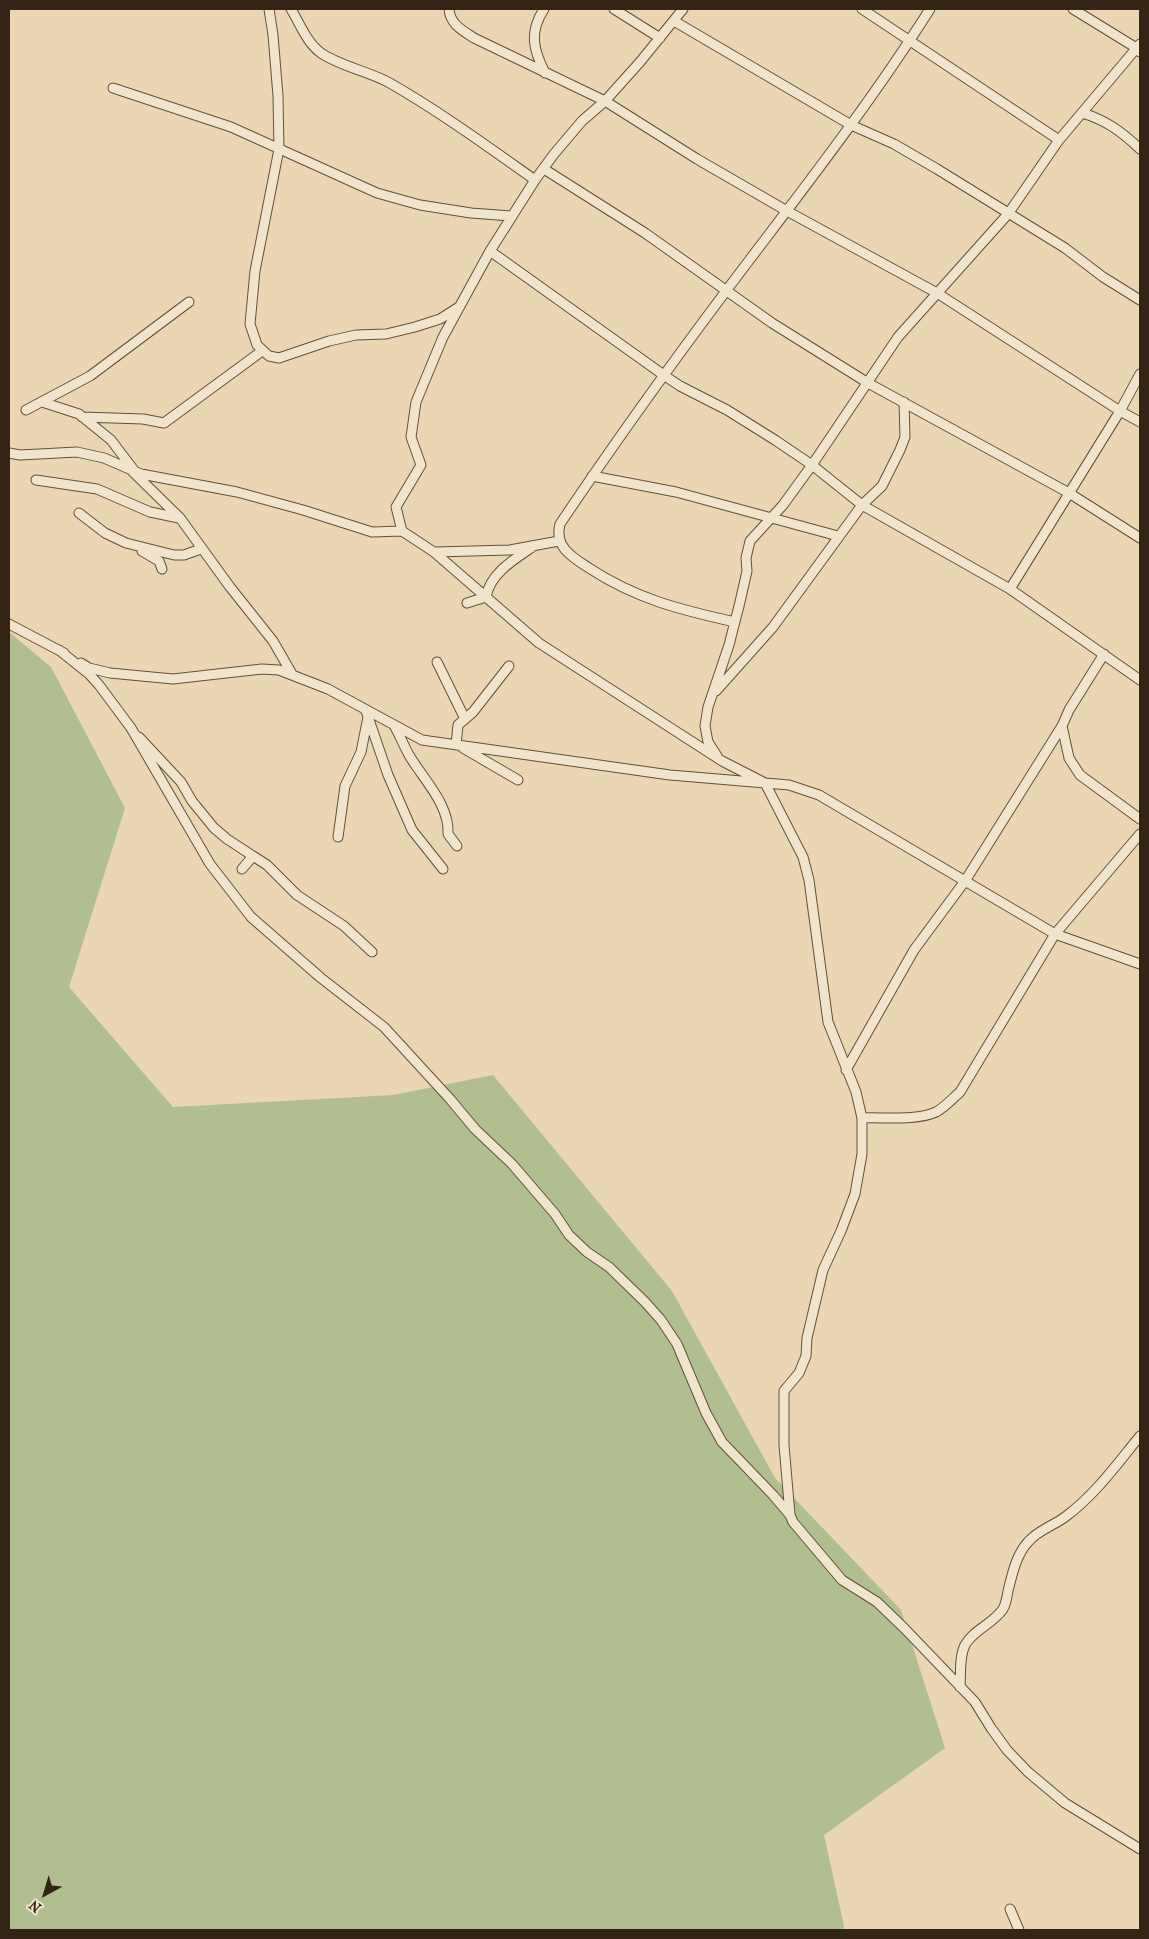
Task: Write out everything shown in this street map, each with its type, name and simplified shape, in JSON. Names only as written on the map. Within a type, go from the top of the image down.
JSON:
[{"type":"street","points":[[269,9],[278,96],[279,149],[255,271],[250,324],[254,338],[262,351],[269,356],[279,358],[329,340],[356,335],[386,334],[440,319],[459,306]]},
{"type":"street","points":[[291,9],[308,38],[321,53],[384,80],[425,103],[535,180]]},
{"type":"street","points":[[449,9],[450,18],[457,27],[474,38],[605,101],[786,212],[936,293],[1140,422]]},
{"type":"street","points":[[544,9],[537,20],[534,42],[537,57],[545,73]]},
{"type":"street","points":[[614,9],[660,38]]},
{"type":"street","points":[[402,531],[396,507],[421,465],[411,437],[416,402],[443,337],[459,306],[511,216],[554,154],[582,121],[605,101],[660,38],[682,9]]},
{"type":"street","points":[[862,9],[1058,140]]},
{"type":"street","points":[[735,622],[682,610],[632,593],[603,577],[569,555],[559,541],[558,532],[560,524],[592,476],[726,292],[851,125],[930,9]]},
{"type":"street","points":[[722,760],[708,742],[705,726],[708,707],[735,622],[747,571],[746,558],[750,541],[783,505],[812,466],[898,337],[1008,214],[1058,140],[1139,48],[1073,9]]},
{"type":"street","points":[[674,21],[851,125],[894,144],[1065,248],[1103,277],[1140,300]]},
{"type":"street","points":[[113,88],[231,127],[378,193],[420,205],[470,213],[511,216]]},
{"type":"street","points":[[1082,113],[1100,118],[1140,149]]},
{"type":"street","points":[[544,169],[645,233],[772,323],[868,383],[1069,493],[1140,538]]},
{"type":"street","points":[[490,251],[680,386],[727,410],[812,466],[862,505],[1010,589],[1140,680]]},
{"type":"street","points":[[26,410],[90,376],[189,302]]},
{"type":"street","points":[[82,417],[143,419],[164,423],[262,351]]},
{"type":"street","points":[[1010,589],[1120,411],[1140,374]]},
{"type":"street","points":[[42,402],[79,414],[111,440],[131,469],[180,518],[201,549],[273,641],[292,674]]},
{"type":"street","points":[[714,693],[773,627],[838,536],[862,505],[882,486],[905,436],[904,402]]},
{"type":"street","points":[[9,454],[77,452],[104,458],[142,474],[238,492],[372,532],[402,531],[434,552],[539,642],[722,760],[765,782],[803,857],[809,880],[828,1022],[856,1092],[862,1118],[862,1154],[854,1194],[841,1231],[822,1270],[807,1338],[806,1356],[798,1373],[784,1391],[784,1445],[790,1515]]},
{"type":"street","points":[[592,476],[676,492],[838,536]]},
{"type":"street","points":[[36,480],[97,489],[150,512],[180,518]]},
{"type":"street","points":[[79,513],[105,533],[126,542],[179,555],[201,549]]},
{"type":"street","points":[[434,552],[510,550],[559,541]]},
{"type":"street","points":[[126,542],[127,546],[156,558],[161,563],[162,569]]},
{"type":"street","points":[[486,597],[488,587],[499,572],[535,545]]},
{"type":"street","points":[[467,603],[486,597]]},
{"type":"street","points":[[9,624],[89,668],[110,673],[173,679],[262,669],[279,670],[328,689],[367,714],[422,740],[670,775],[789,785],[820,795],[1055,934],[1140,964]]},
{"type":"street","points":[[59,650],[99,685],[130,728],[210,864],[251,917],[321,978],[384,1027],[475,1129],[512,1164],[587,1252],[609,1267],[661,1320],[677,1344],[706,1413],[722,1442],[774,1495],[790,1515],[793,1522],[842,1580],[877,1602],[904,1628],[974,1702],[990,1728],[1007,1750],[1028,1772],[1065,1803],[1140,1849]]},
{"type":"street","points":[[846,1070],[914,950],[964,881],[1062,726],[1104,654]]},
{"type":"street","points":[[437,662],[465,719]]},
{"type":"street","points":[[457,745],[458,725],[473,712],[509,666]]},
{"type":"street","points":[[338,837],[345,786],[361,752],[367,714]]},
{"type":"street","points":[[367,714],[388,775],[412,830],[443,869]]},
{"type":"street","points":[[1062,726],[1070,758],[1080,775],[1140,819]]},
{"type":"street","points":[[395,727],[408,754],[437,798],[449,825],[448,834],[457,846]]},
{"type":"street","points":[[130,728],[181,782],[192,800],[214,828],[267,866],[297,895],[344,926],[372,952]]},
{"type":"street","points":[[457,745],[518,780]]},
{"type":"street","points":[[862,1118],[918,1116],[935,1112],[949,1103],[960,1092],[1055,934],[1140,834]]},
{"type":"street","points":[[242,869],[253,856]]},
{"type":"street","points":[[960,1687],[964,1646],[970,1638],[996,1619],[1004,1607],[1014,1569],[1020,1554],[1028,1542],[1040,1532],[1065,1517],[1097,1489],[1140,1436]]},
{"type":"street","points":[[1010,1909],[1019,1930]]},
{"type":"green space","points":[[9,632],[51,667],[125,808],[69,987],[173,1107],[393,1095],[493,1075],[672,1291],[775,1478],[901,1610],[945,1748],[824,1835],[844,1926],[843,1930],[9,1930]]}]
